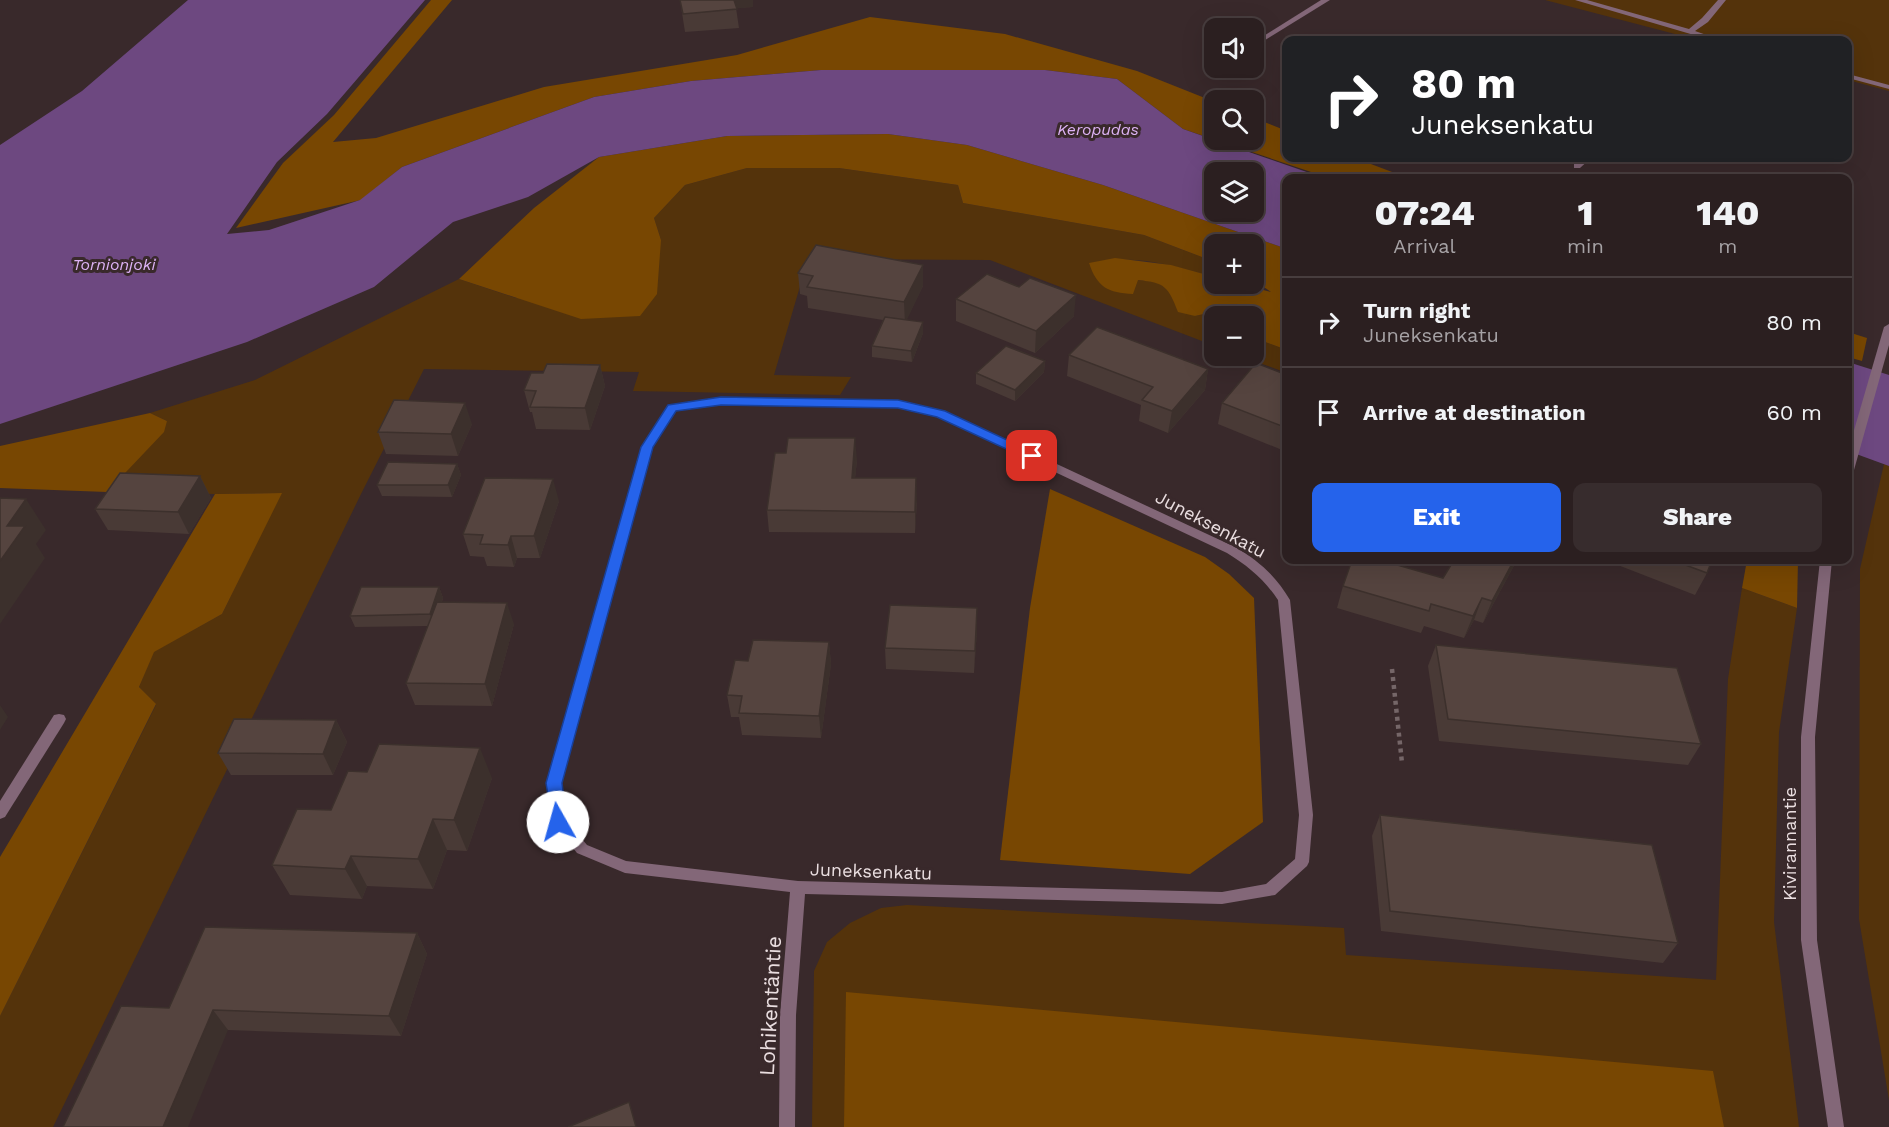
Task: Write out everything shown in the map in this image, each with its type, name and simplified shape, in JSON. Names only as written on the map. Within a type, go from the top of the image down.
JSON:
[{"type":"street","points":[[1264,39],[1326,0]]},
{"type":"street","points":[[1579,0],[1704,36]]},
{"type":"street","points":[[1690,32],[1705,20],[1722,0]]},
{"type":"street","points":[[1852,77],[1889,87]]},
{"type":"street","points":[[1577,166],[1582,162]]},
{"type":"street","points":[[1852,456],[1889,328]]},
{"type":"street","name":"Juneksenkatu","points":[[721,401],[898,404],[941,414],[1231,550],[1260,567],[1272,580],[1284,600],[1306,815],[1302,862],[1270,890],[1222,898],[798,887],[625,867],[582,849],[558,822],[554,783],[647,447],[672,407],[721,401]]},
{"type":"street","name":"Kivirannantie","points":[[1826,564],[1808,737],[1809,940],[1836,1127]]},
{"type":"street","points":[[0,813],[58,719]]},
{"type":"street","name":"Lohikentäntie","points":[[787,1127],[788,1015],[798,887]]},
{"type":"path","points":[[1392,669],[1402,763]]},
{"type":"shaded area","points":[[431,0],[452,0],[333,142],[376,138],[544,87],[737,55],[870,17],[1005,34],[1137,71],[1204,98],[1204,136],[1183,129],[1117,79],[1045,70],[821,70],[691,81],[594,97],[402,167],[361,200],[236,228],[283,163],[334,115]]},
{"type":"shaded area","points":[[1545,0],[1889,0],[1889,91],[1852,81],[1852,36],[1683,36]]},
{"type":"shaded area","points":[[1264,122],[1282,129],[1282,162],[1366,162],[1397,174],[1317,174],[1246,150],[1264,150]]},
{"type":"shaded area","points":[[888,134],[967,145],[1103,185],[1244,234],[1204,234],[1204,258],[1144,235],[963,203],[958,185],[839,168],[747,168],[685,185],[654,218],[661,240],[657,294],[640,316],[581,319],[459,279],[534,208],[599,157],[727,136]]},
{"type":"shaded area","points":[[747,168],[839,168],[958,185],[963,203],[1144,235],[1204,258],[1204,274],[1136,260],[1120,259],[1089,264],[1138,280],[1157,282],[1170,290],[1195,316],[1204,314],[1204,342],[990,260],[808,259],[774,375],[851,377],[840,395],[633,391],[639,372],[424,369],[53,1127],[0,1127],[0,1016],[156,705],[139,687],[153,652],[222,614],[281,493],[107,492],[167,421],[150,413],[255,380],[459,279],[516,298],[661,240],[654,218],[685,185]]},
{"type":"shaded area","points":[[1264,241],[1282,247],[1282,348],[1264,342],[1264,306],[1204,306],[1204,314],[1195,316],[1178,312],[1164,287],[1138,280],[1133,294],[1110,290],[1096,278],[1089,263],[1115,258],[1171,265],[1204,274],[1204,294],[1264,294],[1264,290],[1271,292],[1264,287]]},
{"type":"shaded area","points":[[1852,333],[1867,338],[1862,361],[1852,358]]},
{"type":"shaded area","points":[[1264,342],[1282,348],[1282,371],[1264,365]]},
{"type":"shaded area","points":[[150,413],[167,421],[164,432],[107,492],[0,488],[0,446]]},
{"type":"shaded area","points":[[1884,464],[1889,466],[1889,1100],[1859,919],[1860,569]]},
{"type":"shaded area","points":[[1050,489],[1205,557],[1229,574],[1254,598],[1263,822],[1190,874],[1000,860],[1030,608]]},
{"type":"shaded area","points":[[282,493],[222,614],[154,652],[139,687],[156,704],[0,1016],[0,857],[215,494]]},
{"type":"shaded area","points":[[1746,564],[1798,564],[1797,608],[1742,588]]},
{"type":"shaded area","points":[[1742,588],[1797,608],[1779,732],[1774,922],[1799,1127],[812,1127],[814,971],[827,942],[850,923],[881,908],[907,905],[1344,928],[1346,955],[1716,980],[1728,679]]},
{"type":"shaded area","points":[[846,992],[1713,1071],[1724,1127],[844,1127]]},
{"type":"water","points":[[188,0],[425,0],[327,114],[277,162],[227,234],[269,230],[360,200],[402,167],[594,97],[691,81],[821,70],[1045,70],[1117,79],[1183,129],[1204,136],[1204,150],[1243,150],[1312,174],[1282,174],[1282,247],[1264,241],[1264,234],[1244,234],[1209,222],[1264,222],[1264,162],[1204,162],[1204,220],[1103,185],[967,145],[888,134],[727,136],[599,157],[528,197],[453,222],[374,287],[247,342],[0,424],[0,145],[82,91]]},
{"type":"water","points":[[1852,363],[1889,375],[1889,466],[1852,452]]},
{"type":"building","points":[[680,0],[734,0],[737,9],[683,14]]},
{"type":"building","points":[[816,245],[923,265],[904,302],[807,287],[813,276],[798,273]]},
{"type":"building","points":[[987,274],[1019,287],[1030,278],[1076,295],[1036,331],[956,299]]},
{"type":"building","points":[[885,317],[923,322],[911,351],[872,346]]},
{"type":"building","points":[[1097,327],[1208,369],[1172,411],[1142,400],[1153,387],[1069,355]]},
{"type":"building","points":[[1006,346],[1045,361],[1015,390],[976,373]]},
{"type":"building","points":[[547,364],[600,365],[585,408],[530,407],[536,391],[524,390],[531,373],[543,373]]},
{"type":"building","points":[[1253,366],[1264,366],[1282,373],[1282,426],[1222,403]]},
{"type":"building","points":[[394,400],[465,403],[451,434],[378,432]]},
{"type":"building","points":[[788,438],[855,438],[852,478],[916,478],[915,512],[767,510],[775,453],[786,453]]},
{"type":"building","points":[[388,462],[457,464],[448,485],[377,485]]},
{"type":"building","points":[[120,473],[200,476],[178,512],[95,509]]},
{"type":"building","points":[[485,478],[553,479],[534,536],[511,536],[508,545],[480,544],[483,535],[463,534]]},
{"type":"building","points":[[0,498],[26,499],[7,526],[25,526],[0,561]]},
{"type":"building","points":[[1351,564],[1394,564],[1443,578],[1452,564],[1512,564],[1492,601],[1482,598],[1473,616],[1431,604],[1429,611],[1343,586]]},
{"type":"building","points":[[1683,564],[1710,564],[1707,573]]},
{"type":"building","points":[[361,587],[439,587],[430,614],[350,616]]},
{"type":"building","points":[[437,602],[507,603],[485,684],[406,683]]},
{"type":"building","points":[[890,605],[977,608],[975,651],[885,648]]},
{"type":"building","points":[[753,640],[829,642],[819,716],[739,713],[742,696],[727,695],[735,660],[748,661]]},
{"type":"building","points":[[1436,645],[1677,668],[1701,744],[1448,719]]},
{"type":"building","points":[[234,719],[336,720],[323,754],[218,753]]},
{"type":"building","points":[[379,744],[480,748],[454,820],[433,819],[418,859],[351,856],[345,869],[272,865],[297,809],[331,810],[348,771],[367,772]]},
{"type":"building","points":[[1380,815],[1652,845],[1678,943],[1390,911]]},
{"type":"building","points":[[205,927],[417,933],[389,1016],[213,1010],[163,1127],[63,1127],[121,1006],[169,1008]]},
{"type":"building","points":[[629,1102],[636,1127],[568,1127]]},
{"type":"route","points":[[558,822],[554,783],[647,447],[672,407],[721,401],[898,404],[941,414],[1032,456]]},
{"type":"water label","name":"Keropudas","points":[[1098,129]]},
{"type":"water label","name":"Tornionjoki","points":[[114,264]]}]
